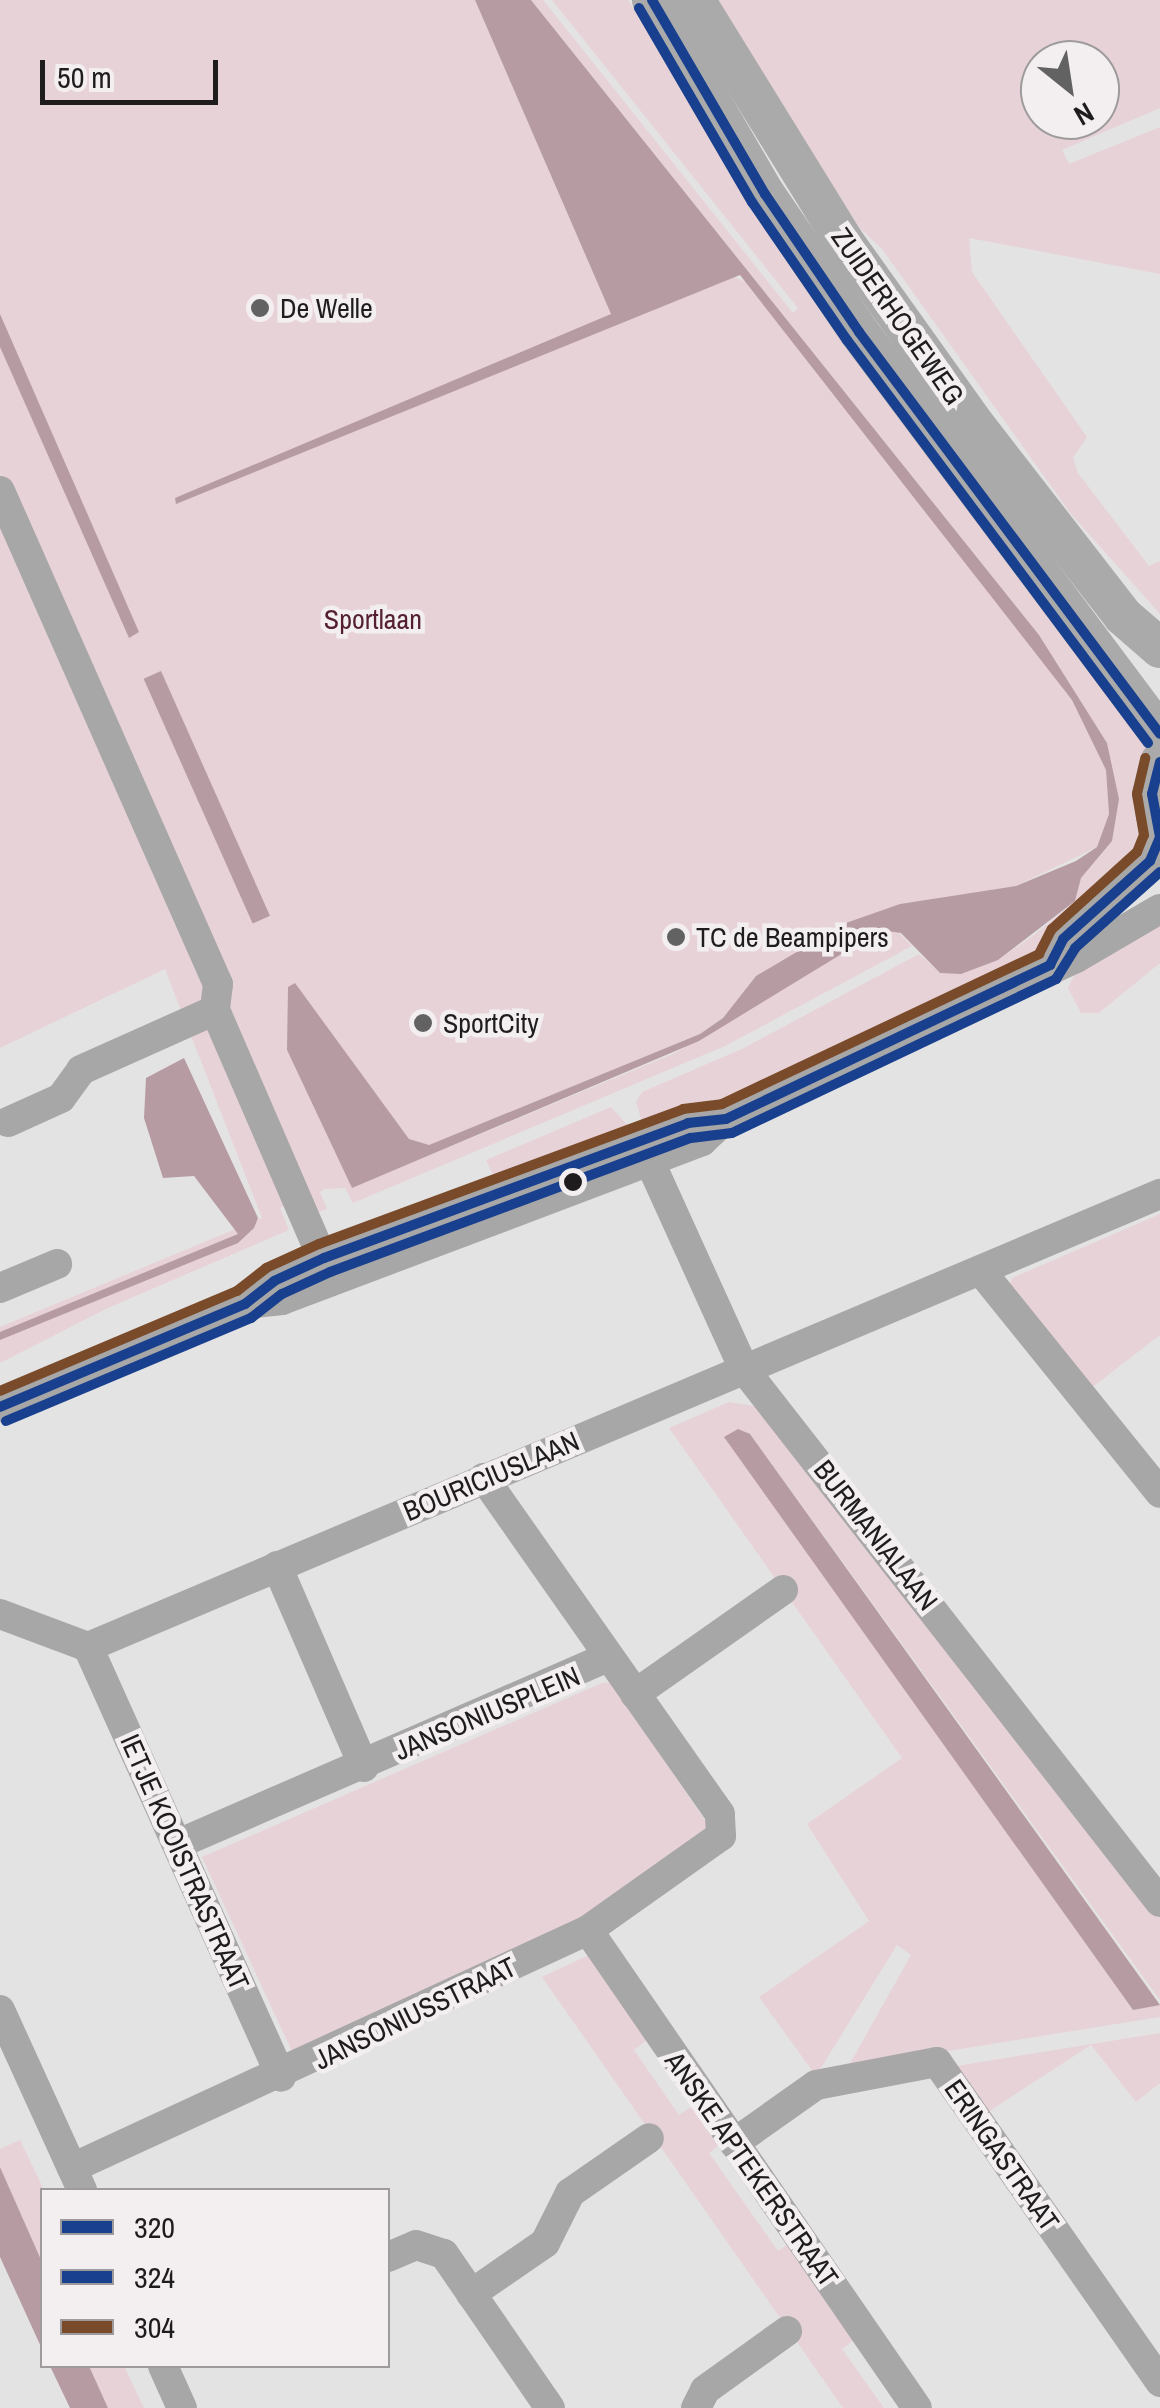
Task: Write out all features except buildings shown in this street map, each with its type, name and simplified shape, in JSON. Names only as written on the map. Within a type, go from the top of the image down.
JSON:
[{"type":"main road","name":"ZUIDERHOGEWEG","points":[[652,0],[765,194],[859,332],[1128,629],[1160,648]]},
{"type":"main road","name":"ZUIDERHOGEWEG","points":[[695,0],[843,240],[1128,629],[1160,708]]},
{"type":"main road","name":"ZUIDERHOGEWEG","points":[[1128,629],[1128,636],[1160,672]]},
{"type":"main road","name":"ZUIDERHOGEWEG","points":[[1128,629],[1160,734]]},
{"type":"main road","points":[[1160,762],[1152,794],[1160,837]]},
{"type":"street","points":[[0,492],[218,984],[215,1010],[328,1269]]},
{"type":"street","points":[[1050,965],[1063,939],[1138,877],[1160,837]]},
{"type":"street","points":[[1090,950],[1160,887]]},
{"type":"street","points":[[0,1407],[328,1269],[644,1151],[702,1141],[726,1119],[1050,965],[1090,950],[1160,909]]},
{"type":"street","points":[[8,1122],[60,1098],[81,1070],[215,1010]]},
{"type":"street","name":"BURMANIALAAN","points":[[644,1151],[744,1369],[1160,1902]]},
{"type":"street","name":"BOURICIUSLAAN","points":[[88,1647],[1160,1194]]},
{"type":"street","points":[[0,1288],[57,1264]]},
{"type":"street","points":[[981,1271],[1160,1493]]},
{"type":"street","points":[[484,1478],[636,1694],[783,1590]]},
{"type":"street","name":"JANSONIUSPLEIN","points":[[277,1566],[364,1766]]},
{"type":"street","points":[[0,1614],[88,1647]]},
{"type":"street","name":"IETJE KOOISTRASTRAAT","points":[[88,1647],[281,2077]]},
{"type":"street","name":"JANSONIUSPLEIN","points":[[178,1844],[609,1657]]},
{"type":"street","name":"JANSONIUSSTRAAT","points":[[77,2179],[588,1930],[721,1836],[720,1814],[636,1694]]},
{"type":"street","name":"ANSKE APTEKERSTRAAT","points":[[588,1930],[917,2408]]},
{"type":"street","points":[[0,2010],[77,2179]]},
{"type":"street","name":"ERINGASTRAAT","points":[[734,2143],[816,2085],[937,2062],[1160,2382]]},
{"type":"street","points":[[471,2294],[546,2243],[570,2193],[649,2138]]},
{"type":"street","points":[[390,2257],[416,2244],[434,2246],[550,2408]]},
{"type":"street","points":[[696,2408],[705,2390],[787,2331]]},
{"type":"street","points":[[163,2368],[182,2408]]},
{"type":"green space","name":"Sportlaan","points":[[0,0],[475,0],[611,314],[609,324],[730,275],[752,285],[1073,700],[1106,770],[1109,814],[1097,847],[1016,886],[900,904],[756,976],[723,1018],[700,1034],[429,1145],[409,1139],[295,984],[287,1050],[353,1187],[675,1053],[881,930],[894,928],[912,946],[725,1046],[353,1203],[345,1188],[325,1189],[320,1192],[327,1209],[316,1213],[308,1196],[280,1208],[289,1230],[108,1308],[0,1363],[0,1327],[262,1218],[165,969],[0,1048]]},
{"type":"green space","points":[[531,0],[543,0],[793,313],[798,308],[552,0],[628,0],[716,141],[1150,735],[1138,861],[1045,948],[792,1072],[644,1129],[636,1102],[642,1092],[744,1048],[919,954],[940,973],[998,960],[1075,901],[1081,878],[1112,841],[1107,743],[1039,635]]},
{"type":"green space","points":[[712,0],[1160,0],[1160,108],[1120,125],[1120,40],[1020,40],[1020,140],[1085,140],[1062,150],[1069,164],[1160,127],[1160,274],[969,238],[972,272],[1087,437],[1073,458],[1078,473],[1149,566],[1160,561],[1160,614],[1071,514],[882,249],[860,228]]},
{"type":"green space","points":[[1160,916],[1160,963],[1099,1013],[1081,1013],[1068,988],[1075,973]]},
{"type":"green space","points":[[611,1107],[633,1131],[587,1151],[493,1175],[486,1160]]},
{"type":"green space","points":[[1160,1214],[1160,1335],[1090,1389],[1009,1286],[1012,1278]]},
{"type":"green space","points":[[729,1402],[755,1406],[1160,1910],[1160,2000],[750,1434],[725,1437],[1132,2009],[1160,2005],[1160,2017],[848,2067],[911,1955],[897,1945],[816,2076],[759,1997],[869,1921],[807,1824],[902,1758],[669,1428]]},
{"type":"green space","points":[[602,1683],[611,1683],[709,1826],[591,1916],[294,2056],[202,1857]]},
{"type":"green space","points":[[591,1954],[647,2040],[634,2050],[679,2115],[693,2106],[719,2145],[709,2153],[778,2251],[788,2244],[855,2339],[842,2349],[884,2408],[843,2408],[542,1977]]},
{"type":"green space","points":[[1160,2033],[1160,2083],[1136,2102],[1091,2045],[988,2112],[956,2066]]},
{"type":"green space","points":[[20,2140],[43,2188],[40,2188],[40,2257],[0,2167],[0,2149]]},
{"type":"green space","points":[[90,2368],[125,2368],[144,2408],[108,2408]]},
{"type":"shaded area","points":[[475,0],[531,0],[1039,635],[1107,743],[1119,799],[1112,841],[1081,878],[1075,901],[998,960],[961,974],[940,973],[901,933],[881,930],[699,1041],[352,1188],[287,1050],[288,987],[295,983],[409,1139],[429,1145],[700,1034],[723,1018],[756,976],[846,923],[900,904],[1016,886],[1076,861],[1097,847],[1109,814],[1106,770],[1072,700],[740,275],[176,504],[175,498],[611,314]]},
{"type":"shaded area","points":[[0,314],[139,632],[129,638],[0,347]]},
{"type":"shaded area","points":[[161,671],[270,916],[253,924],[144,679]]},
{"type":"shaded area","points":[[184,1058],[258,1218],[254,1228],[238,1243],[0,1340],[0,1332],[238,1234],[194,1176],[163,1178],[144,1118],[146,1078]]},
{"type":"shaded area","points":[[738,1429],[750,1434],[1160,2005],[1133,2010],[724,1437]]},
{"type":"shaded area","points":[[0,2167],[40,2257],[40,2345],[0,2257]]},
{"type":"shaded area","points":[[51,2368],[90,2368],[108,2408],[70,2408]]},
{"type":"transit line","name":"320","points":[[652,0],[765,194],[859,332],[1160,734]]},
{"type":"transit line","name":"324","points":[[639,8],[752,202],[847,340],[1148,743]]},
{"type":"transit line","name":"304","points":[[0,1391],[237,1291],[266,1268],[319,1244],[683,1109],[722,1104],[1039,954],[1052,929],[1137,852],[1144,835],[1137,794],[1145,758]]},
{"type":"transit line","name":"320","points":[[0,1407],[245,1304],[274,1281],[324,1258],[688,1123],[726,1119],[1050,965],[1063,939],[1150,861],[1160,837],[1152,794],[1160,762]]},
{"type":"transit line","name":"324","points":[[6,1421],[251,1318],[282,1294],[330,1272],[691,1138],[732,1133],[1056,979],[1075,948],[1160,872]]},
{"type":"place","name":"De Welle","points":[[260,308]]},
{"type":"place","name":"TC de Beampipers","points":[[676,937]]},
{"type":"place","name":"SportCity","points":[[423,1023]]}]
